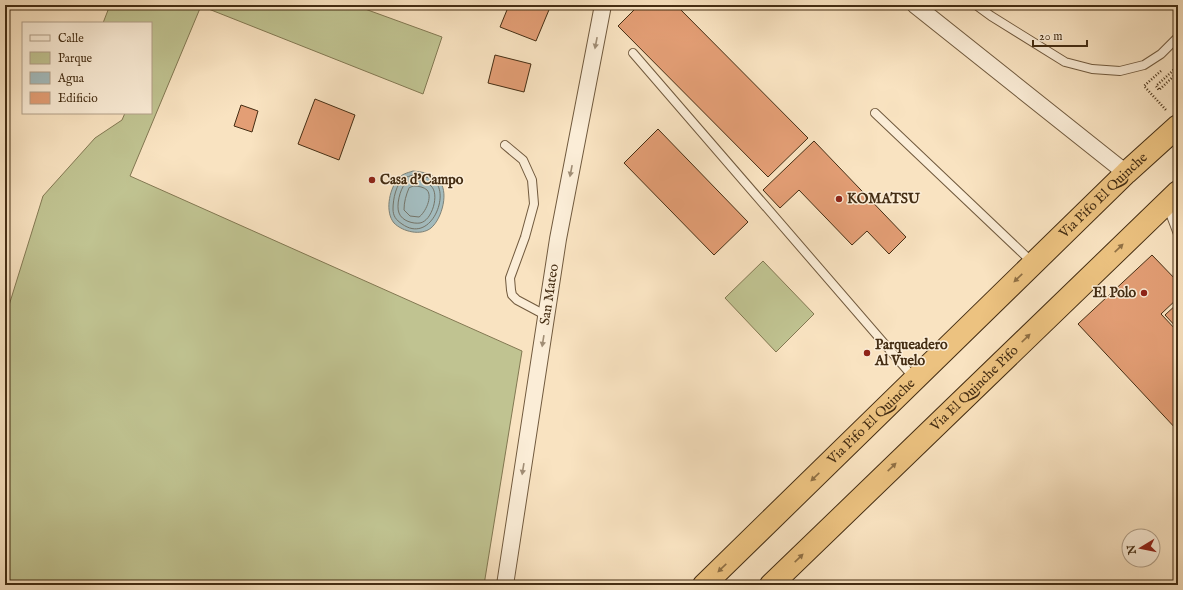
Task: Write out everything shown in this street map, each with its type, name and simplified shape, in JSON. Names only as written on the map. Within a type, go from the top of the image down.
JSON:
[{"type":"highway","name":"Via Pifo El Quinche","points":[[704,585],[1126,173],[1173,119]]},
{"type":"highway","name":"Via El Quinche Pifo","points":[[771,585],[1173,199]]},
{"type":"street","name":"San Mateo","points":[[505,585],[558,239],[603,5]]},
{"type":"street","points":[[915,5],[1126,173]]},
{"type":"lane","points":[[976,5],[1065,62],[1092,69],[1120,70],[1144,65],[1162,54],[1178,37]]},
{"type":"lane","points":[[633,53],[915,379]]},
{"type":"lane","points":[[875,114],[1034,263]]},
{"type":"lane","points":[[505,144],[522,160],[532,180],[534,204],[525,237],[510,278],[510,290],[512,295],[517,300],[547,316]]},
{"type":"lane","points":[[1173,199],[1178,234]]},
{"type":"path","points":[[1178,66],[1156,86],[1159,90],[1178,72]]},
{"type":"path","points":[[1161,71],[1144,86],[1173,119]]},
{"type":"green space","points":[[110,5],[354,5],[442,37],[423,94],[201,6],[130,176],[522,351],[484,585],[5,585],[5,315],[43,196],[95,138],[122,120],[125,114],[152,114],[152,22],[103,22]]},
{"type":"green space","points":[[763,261],[814,314],[776,352],[725,298]]},
{"type":"water","points":[[413,171],[429,174],[438,180],[444,190],[443,204],[435,224],[431,228],[422,232],[407,231],[394,223],[391,218],[389,207],[390,196],[397,180],[400,176]]},
{"type":"building","points":[[509,5],[551,5],[536,41],[500,27]]},
{"type":"building","points":[[639,5],[676,5],[808,138],[768,177],[618,26]]},
{"type":"building","points":[[495,55],[531,64],[524,92],[488,83]]},
{"type":"building","points":[[315,99],[355,115],[339,160],[298,144]]},
{"type":"building","points":[[241,105],[258,111],[252,132],[234,126]]},
{"type":"building","points":[[658,129],[748,222],[714,255],[624,163]]},
{"type":"building","name":"KOMATSU","points":[[814,141],[906,237],[889,254],[867,231],[852,245],[799,190],[780,208],[763,190]]},
{"type":"building","points":[[1152,255],[1178,282],[1178,298],[1161,314],[1178,332],[1178,431],[1078,324]]},
{"type":"building","points":[[1178,303],[1178,329],[1165,315]]},
{"type":"place","name":"Casa d'Campo","points":[[372,180]]},
{"type":"place","name":"KOMATSU","points":[[839,199]]},
{"type":"place","name":"El Polo","points":[[1144,293]]},
{"type":"place","name":"Parqueadero Al Vuelo","points":[[867,353]]}]
